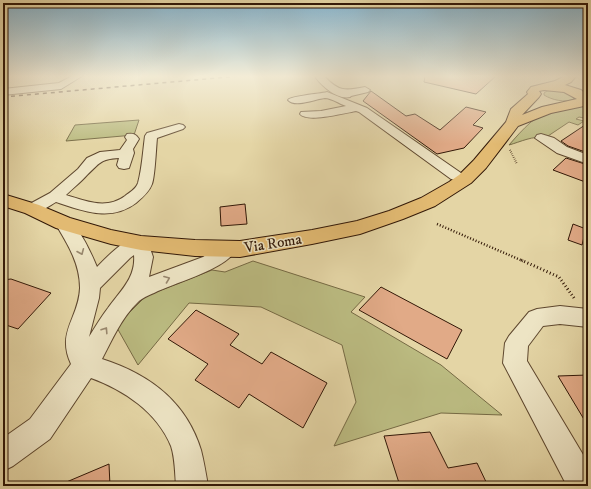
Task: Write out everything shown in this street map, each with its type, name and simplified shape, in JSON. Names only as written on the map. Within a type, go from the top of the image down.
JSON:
[{"type":"main road","name":"Via Roma","points":[[3,200],[32,208],[62,223],[111,237],[141,243],[240,249],[360,228],[428,202],[465,180],[489,154],[513,123],[516,112],[530,99]]},
{"type":"main road","points":[[544,99],[554,102],[562,99]]},
{"type":"main road","points":[[513,123],[547,110],[567,99]]},
{"type":"street","points":[[293,100],[310,99]]},
{"type":"street","points":[[336,99],[359,109],[456,176],[465,180]]},
{"type":"street","points":[[353,99],[359,109]]},
{"type":"street","points":[[305,114],[321,114],[359,109]]},
{"type":"street","points":[[55,196],[90,208],[106,209],[119,206],[127,202],[138,194],[144,184],[151,136],[179,127]]},
{"type":"street","points":[[32,208],[55,196],[83,172],[92,161],[105,155],[125,159],[126,148],[133,139],[131,137]]},
{"type":"street","points":[[540,138],[550,142],[562,150],[588,160]]},
{"type":"street","points":[[62,223],[76,240],[85,261],[90,286],[89,298],[76,340],[80,358],[86,364],[120,377],[145,392],[164,410],[183,442],[192,486]]},
{"type":"street","points":[[3,456],[40,429],[86,364],[102,334],[132,295],[140,276],[144,257],[141,243],[122,253],[90,286]]},
{"type":"street","points":[[132,295],[158,282],[210,262],[228,249]]},
{"type":"street","points":[[584,486],[515,363],[518,343],[537,318],[560,315],[588,318]]},
{"type":"path","points":[[512,148],[510,151],[517,164]]},
{"type":"path","points":[[437,224],[559,277],[588,318]]},
{"type":"green space","points":[[553,99],[574,99],[567,101]]},
{"type":"green space","points":[[588,105],[588,119],[579,117],[576,119],[584,121],[578,125],[569,122],[545,138],[532,138],[509,145],[522,130],[537,118],[566,108]]},
{"type":"green space","points":[[139,120],[134,135],[66,141],[75,125]]},
{"type":"green space","points":[[253,261],[365,297],[351,312],[441,365],[502,415],[441,413],[334,446],[356,402],[342,345],[261,307],[189,303],[138,365],[116,326],[146,296],[212,270],[225,272]]},
{"type":"building","points":[[365,99],[382,99],[406,116],[415,114],[440,130],[466,107],[486,112],[473,125],[483,128],[464,148],[437,154],[363,101]]},
{"type":"building","points":[[588,123],[588,153],[568,146],[561,141]]},
{"type":"building","points":[[566,158],[588,165],[588,183],[553,170]]},
{"type":"building","points":[[245,204],[247,224],[221,226],[220,207]]},
{"type":"building","points":[[573,224],[586,229],[582,245],[568,240]]},
{"type":"building","points":[[11,279],[51,293],[18,329],[3,324],[3,280]]},
{"type":"building","points":[[381,287],[462,330],[447,359],[359,310]]},
{"type":"building","points":[[196,310],[239,334],[230,345],[262,364],[271,352],[327,383],[303,428],[249,394],[239,408],[195,380],[208,364],[168,339]]},
{"type":"building","points":[[588,375],[588,426],[558,376]]},
{"type":"building","points":[[430,432],[448,468],[477,463],[488,486],[400,486],[384,436]]},
{"type":"building","points":[[109,464],[110,486],[57,486]]}]
